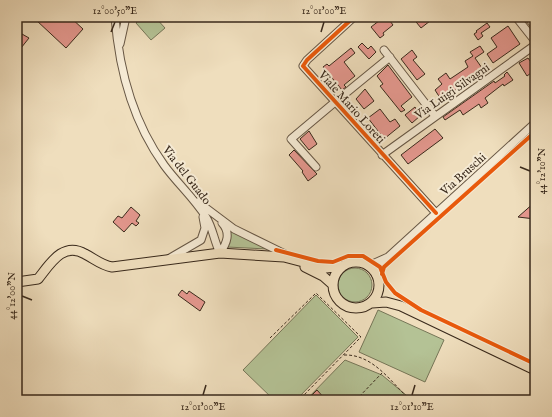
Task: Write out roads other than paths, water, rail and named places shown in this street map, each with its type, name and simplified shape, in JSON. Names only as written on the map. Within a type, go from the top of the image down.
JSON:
[{"type":"main road","points":[[17,282],[38,279],[59,253],[68,250],[79,251],[101,265],[112,267],[220,253],[266,255],[292,258],[326,268],[343,266],[355,262],[368,266],[376,275],[379,287],[378,293],[372,302],[359,309],[346,307],[336,297],[332,284],[334,277],[343,266]]},
{"type":"main road","points":[[266,255],[316,271],[332,284]]},
{"type":"main road","points":[[379,287],[386,294],[411,310],[535,370]]},
{"type":"main road","points":[[372,302],[386,302],[411,310]]},
{"type":"street","name":"Via del Guado","points":[[115,17],[122,70],[130,100],[141,126],[165,166],[191,197],[206,218],[220,253]]},
{"type":"street","points":[[119,48],[126,17]]},
{"type":"street","name":"Viale Mario Loreti","points":[[354,17],[303,65],[382,155],[436,213]]},
{"type":"street","points":[[516,17],[535,41]]},
{"type":"street","points":[[528,17],[535,26]]},
{"type":"street","name":"Via Luigi Silvagni","points":[[382,155],[535,45]]},
{"type":"street","points":[[384,50],[435,116]]},
{"type":"street","points":[[346,93],[390,57]]},
{"type":"street","points":[[316,167],[291,139],[335,102]]},
{"type":"street","name":"Via Bruschi","points":[[368,266],[388,256],[534,126]]},
{"type":"street","points":[[191,197],[246,236],[292,258]]},
{"type":"street","points":[[169,259],[200,240],[205,228],[200,209]]},
{"type":"street","points":[[216,216],[226,228],[228,236],[220,253]]},
{"type":"street","name":"Via Bruschi","points":[[376,275],[388,256]]}]
